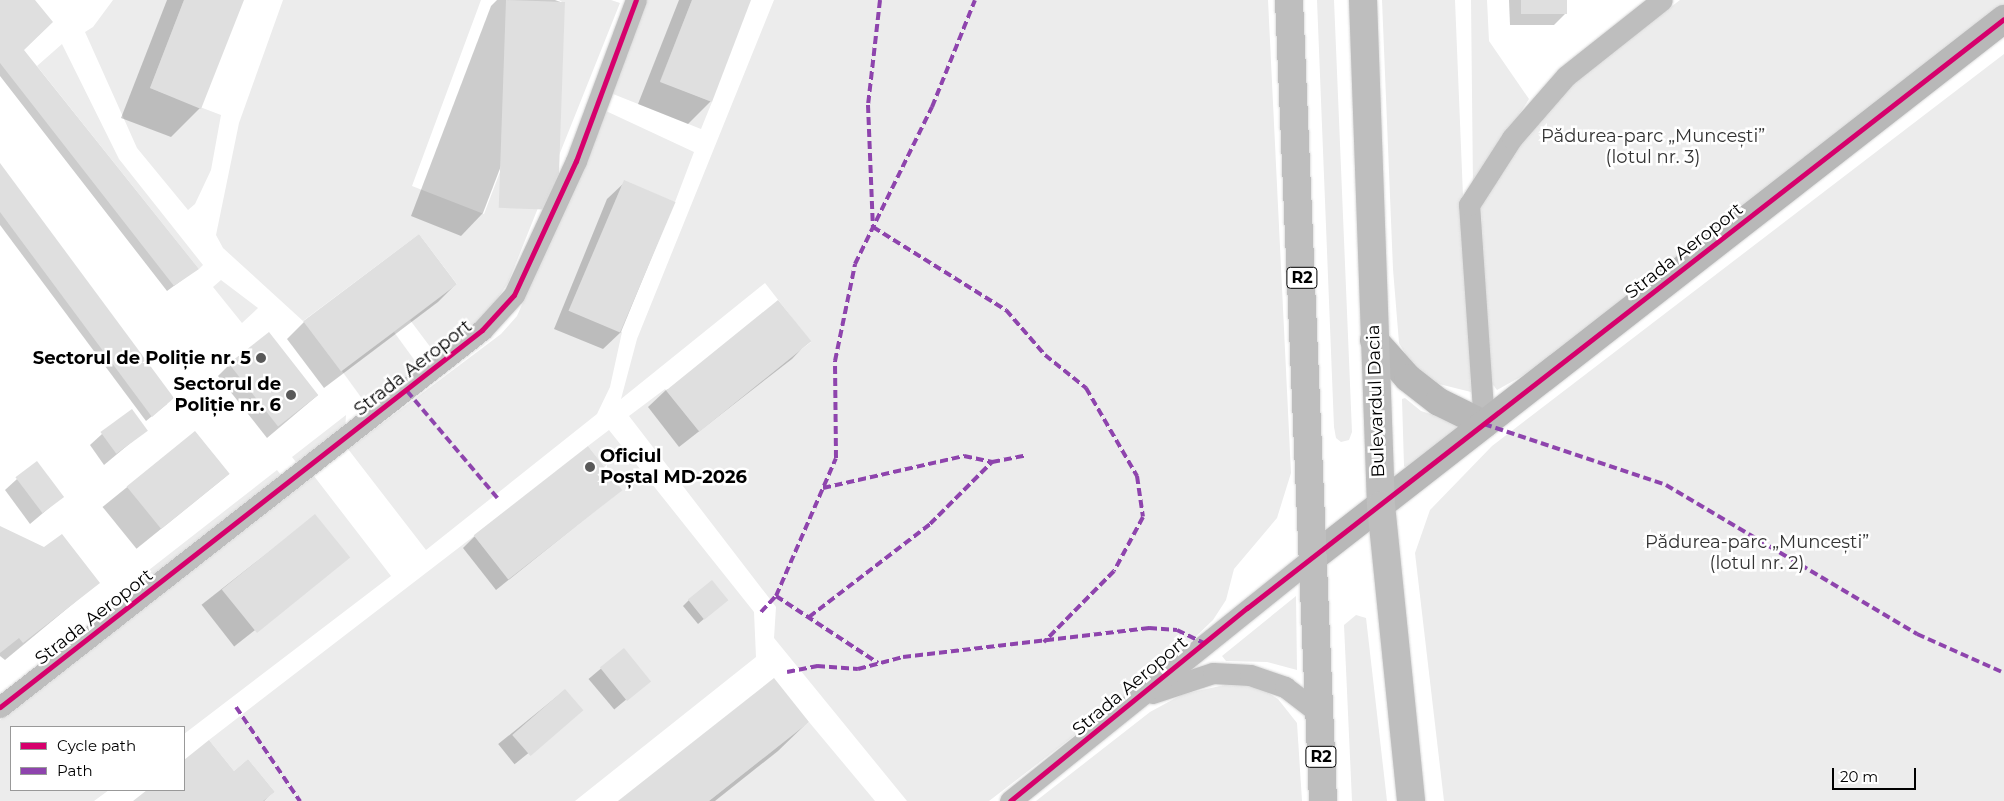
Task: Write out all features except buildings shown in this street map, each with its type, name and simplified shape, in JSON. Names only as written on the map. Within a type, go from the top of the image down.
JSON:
[{"type":"main road","name":"R2","points":[[1289,0],[1315,556],[1323,801]]},
{"type":"main road","name":"Bulevardul Dacia","points":[[1363,0],[1381,505],[1411,801]]},
{"type":"street","name":"Strada Aeroport","points":[[0,707],[482,330],[514,295],[576,161],[636,0]]},
{"type":"street","points":[[1374,340],[1408,378],[1439,402],[1484,424],[1469,205],[1512,138],[1543,100],[1566,76],[1662,0]]},
{"type":"street","name":"Strada Aeroport","points":[[1010,801],[1315,556],[2004,20]]},
{"type":"street","points":[[1140,697],[1213,673],[1250,675],[1285,687],[1319,713]]},
{"type":"green space","points":[[113,0],[184,0],[150,88],[221,115],[211,170],[195,204],[188,210],[137,148],[85,32],[93,27]]},
{"type":"green space","points":[[283,0],[481,0],[412,186],[484,214],[564,3],[559,0],[611,0],[620,3],[508,283],[483,320],[437,356],[410,320],[457,284],[419,234],[303,321],[223,248],[216,235],[239,123]]},
{"type":"green space","points":[[644,0],[692,0],[660,81],[712,102],[701,129],[608,92]]},
{"type":"green space","points":[[774,0],[1268,0],[1291,473],[1277,518],[1234,569],[1226,600],[1213,620],[1165,666],[989,801],[907,801],[774,638],[776,607],[629,416],[665,389],[698,430],[811,342],[765,283],[621,399],[637,339]]},
{"type":"green space","points":[[1317,0],[1334,0],[1352,432],[1349,440],[1341,442],[1336,438],[1334,427]]},
{"type":"green space","points":[[1382,0],[1455,0],[1471,392],[1431,382],[1414,369],[1399,343],[1393,269]]},
{"type":"green space","points":[[1471,0],[1487,0],[1489,41],[1529,99],[1473,188]]},
{"type":"green space","name":"Pădurea-parc „Muncești” (lotul nr. 3)","points":[[1680,0],[2004,0],[2004,5],[1524,375],[1497,390],[1490,381],[1481,206],[1526,135],[1585,72]]},
{"type":"green space","points":[[62,44],[119,159],[203,265],[199,269],[37,66]]},
{"type":"green space","name":"Pădurea-parc „Muncești” (lotul nr. 2)","points":[[2004,54],[2004,801],[1444,801],[1415,553],[1430,510],[1492,446]]},
{"type":"green space","points":[[606,111],[694,152],[675,202],[624,181],[571,311],[622,332],[610,387],[597,414],[426,550],[348,449],[501,334],[517,316]]},
{"type":"green space","points":[[221,280],[258,308],[242,323],[213,287]]},
{"type":"green space","points":[[394,332],[422,370],[369,408],[341,370]]},
{"type":"green space","points":[[1405,398],[1421,411],[1462,424],[1408,470],[1404,466],[1402,399]]},
{"type":"green space","points":[[346,415],[345,430],[299,466],[292,457]]},
{"type":"green space","points":[[609,430],[754,612],[756,657],[575,801],[263,801],[275,792],[248,759],[234,771],[209,740],[474,536],[509,579],[622,490],[588,446]]},
{"type":"green space","points":[[277,470],[284,479],[142,589],[135,581]]},
{"type":"green space","points":[[314,476],[391,576],[185,733],[185,726],[10,726],[10,791],[108,791],[94,801],[0,801],[0,720]]},
{"type":"green space","points":[[1296,596],[1297,670],[1267,662],[1226,661],[1222,656]]},
{"type":"green space","points":[[1356,615],[1366,618],[1387,801],[1352,801],[1344,625]]},
{"type":"green space","points":[[1225,685],[1259,687],[1278,699],[1297,723],[1302,801],[1036,801],[1150,712],[1183,694]]},
{"type":"green space","points":[[809,722],[875,801],[709,801]]},
{"type":"marked path","points":[[880,0],[868,105],[873,227],[1006,310],[1045,355],[1086,388],[1137,476],[1143,517],[1114,571],[1044,642]]},
{"type":"marked path","points":[[761,612],[776,596],[836,458],[835,361],[855,264],[932,107],[975,0]]},
{"type":"marked path","points":[[407,391],[500,501]]},
{"type":"marked path","points":[[1484,424],[1666,485],[1917,634],[2004,673]]},
{"type":"marked path","points":[[823,488],[964,456],[992,462]]},
{"type":"marked path","points":[[809,617],[930,524],[992,462],[1024,456]]},
{"type":"marked path","points":[[776,596],[878,663]]},
{"type":"marked path","points":[[787,672],[817,666],[858,669],[903,657],[1149,628],[1177,630],[1204,643]]},
{"type":"marked path","points":[[236,707],[300,801]]},
{"type":"cycle path","points":[[0,707],[482,330],[514,295],[576,161],[636,0]]},
{"type":"cycle path","points":[[1010,801],[1247,608],[2004,19]]},
{"type":"place","name":"Sectorul de Poliție nr. 5","points":[[261,358]]},
{"type":"place","name":"Sectorul de Poliție nr. 6","points":[[291,395]]},
{"type":"place","name":"Oficiul Poștal MD-2026","points":[[590,467]]}]
